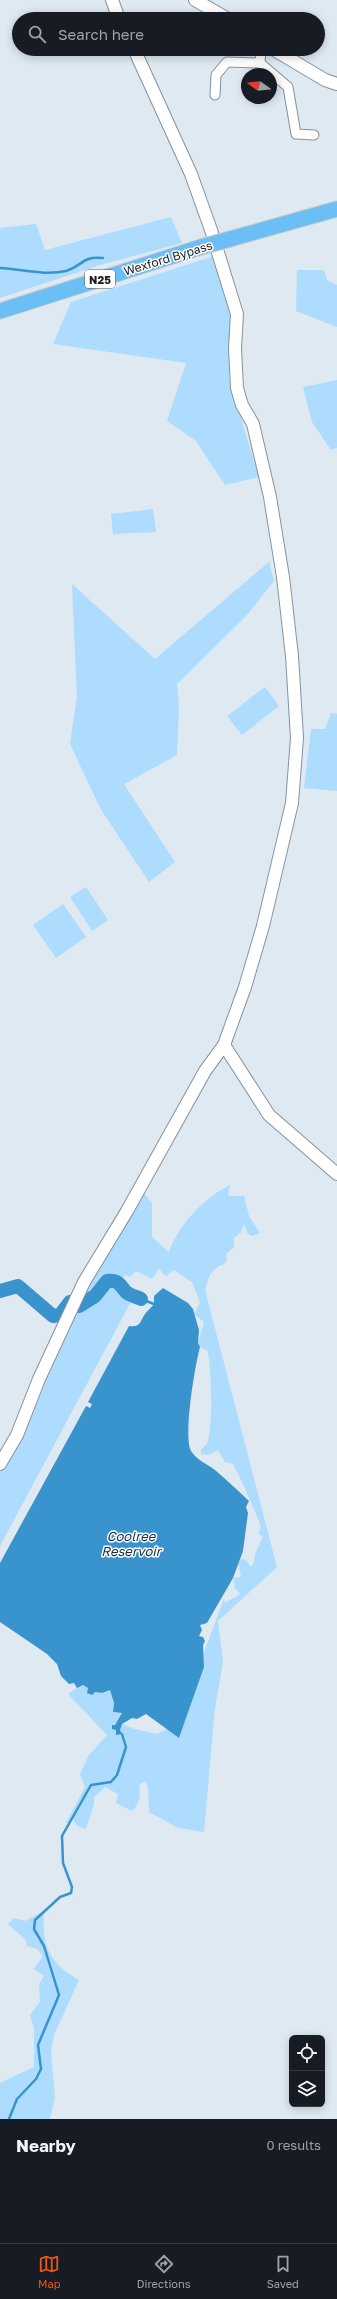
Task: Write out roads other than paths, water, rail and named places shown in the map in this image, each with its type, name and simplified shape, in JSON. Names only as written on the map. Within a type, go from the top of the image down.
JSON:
[{"type":"highway","name":"Wexford Bypass","points":[[0,311],[201,247],[337,209]]},
{"type":"street","points":[[112,0],[116,12]]},
{"type":"street","points":[[195,0],[216,12]]},
{"type":"street","points":[[0,1464],[17,1435],[39,1379],[84,1282],[127,1212],[205,1071],[224,1045],[246,987],[263,926],[292,803],[297,738],[292,656],[283,577],[270,497],[252,424],[242,405],[237,388],[235,348],[237,314],[234,301],[191,174],[137,56]]},
{"type":"street","points":[[260,63],[261,56]]},
{"type":"street","points":[[285,56],[325,80],[337,84]]},
{"type":"street","points":[[215,95],[216,75],[227,62],[260,63],[288,87],[296,134],[314,135]]},
{"type":"street","points":[[224,1045],[269,1115],[337,1174]]},
{"type":"water","name":"Coolree Reservoir","points":[[163,1288],[188,1303],[193,1309],[199,1330],[198,1343],[200,1347],[195,1369],[188,1431],[191,1451],[199,1459],[215,1470],[249,1501],[246,1507],[248,1513],[243,1551],[233,1578],[207,1623],[200,1625],[202,1630],[199,1636],[203,1637],[205,1641],[203,1645],[204,1667],[179,1738],[146,1714],[137,1719],[132,1718],[122,1724],[120,1730],[122,1734],[116,1735],[116,1730],[112,1729],[112,1725],[115,1725],[122,1713],[113,1712],[114,1703],[110,1690],[102,1693],[95,1692],[92,1695],[87,1693],[88,1688],[83,1685],[77,1688],[74,1683],[69,1684],[61,1676],[57,1664],[47,1654],[0,1622],[0,1563],[86,1406],[90,1408],[92,1404],[88,1402],[129,1326],[136,1326],[140,1323],[145,1314],[154,1304],[154,1296]]},
{"type":"waterway","points":[[0,268],[50,273],[72,269],[90,258],[103,258]]},
{"type":"waterway","points":[[79,1306],[95,1296],[107,1281],[116,1282],[127,1293],[141,1299]]},
{"type":"waterway","points":[[0,1291],[18,1286],[53,1316],[60,1315],[70,1302]]},
{"type":"waterway","points":[[141,1299],[154,1304]]},
{"type":"waterway","points":[[9,2119],[17,2099],[36,2079],[41,2069],[38,2045],[59,1995],[44,1946],[34,1929],[35,1920],[60,1897],[71,1893],[72,1887],[63,1863],[62,1836],[91,1785],[111,1782],[117,1775],[126,1747],[122,1734]]}]
